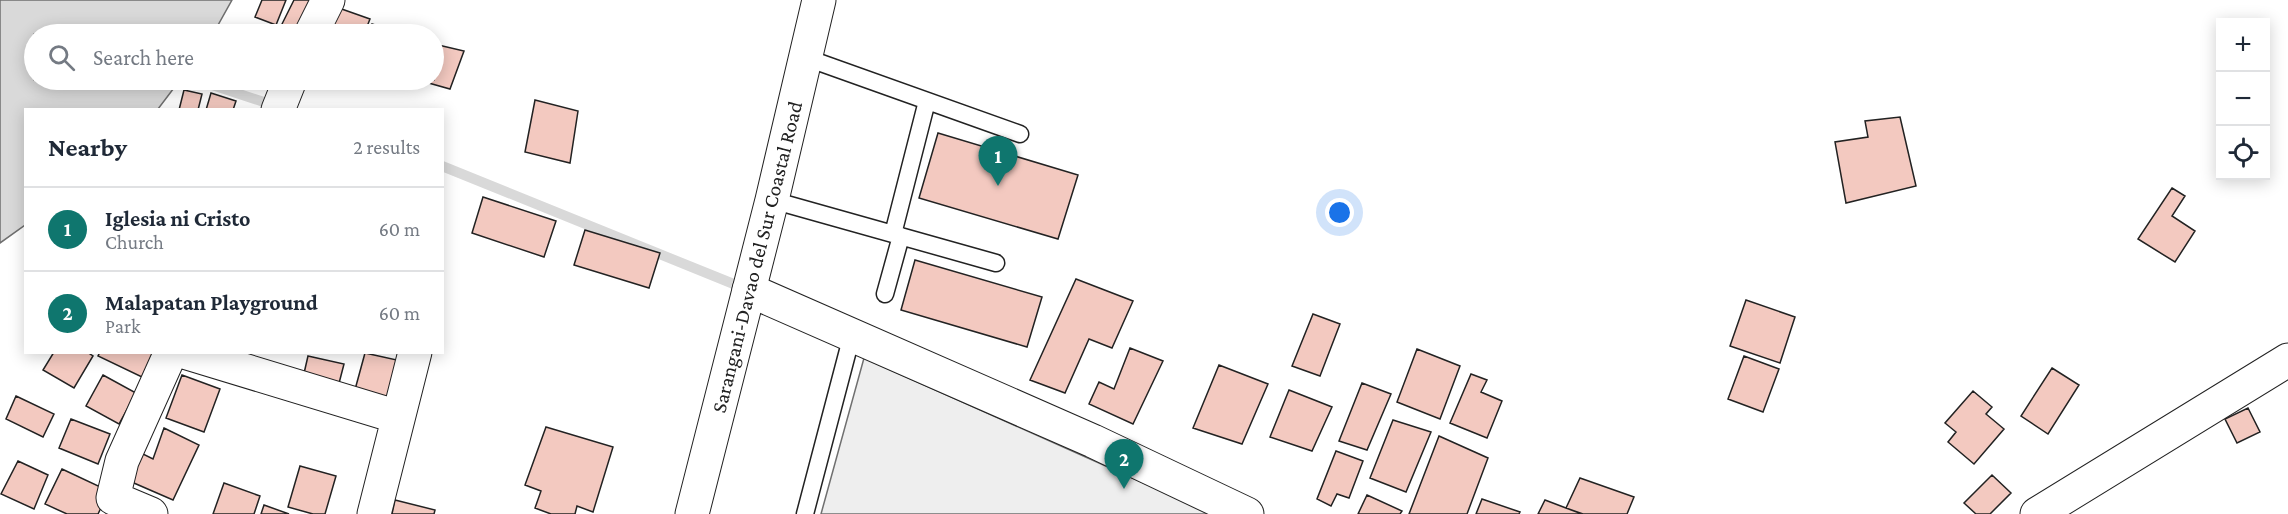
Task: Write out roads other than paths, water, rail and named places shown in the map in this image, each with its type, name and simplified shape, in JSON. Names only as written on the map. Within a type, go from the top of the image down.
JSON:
[{"type":"street","points":[[316,24],[327,0]]},
{"type":"street","name":"Sarangani-Davao del Sur Coastal Road","points":[[692,514],[772,200],[819,0]]},
{"type":"street","points":[[279,108],[286,90]]},
{"type":"street","points":[[749,290],[1093,441],[1247,514]]},
{"type":"street","points":[[151,514],[109,506],[123,460],[170,354]]},
{"type":"street","points":[[191,354],[398,417]]},
{"type":"street","points":[[374,514],[414,354]]},
{"type":"street","points":[[2037,514],[2288,360]]},
{"type":"lane","points":[[807,58],[1020,134]]},
{"type":"lane","points":[[885,294],[927,101]]},
{"type":"lane","points":[[772,200],[996,263]]},
{"type":"lane","points":[[805,514],[852,335]]},
{"type":"waterway","points":[[227,90],[276,106]]},
{"type":"waterway","points":[[444,167],[746,289]]},
{"type":"place","name":"Iglesia ni Cristo","points":[[998,186]]},
{"type":"place","name":"Malapatan Playground","points":[[1124,489]]}]
